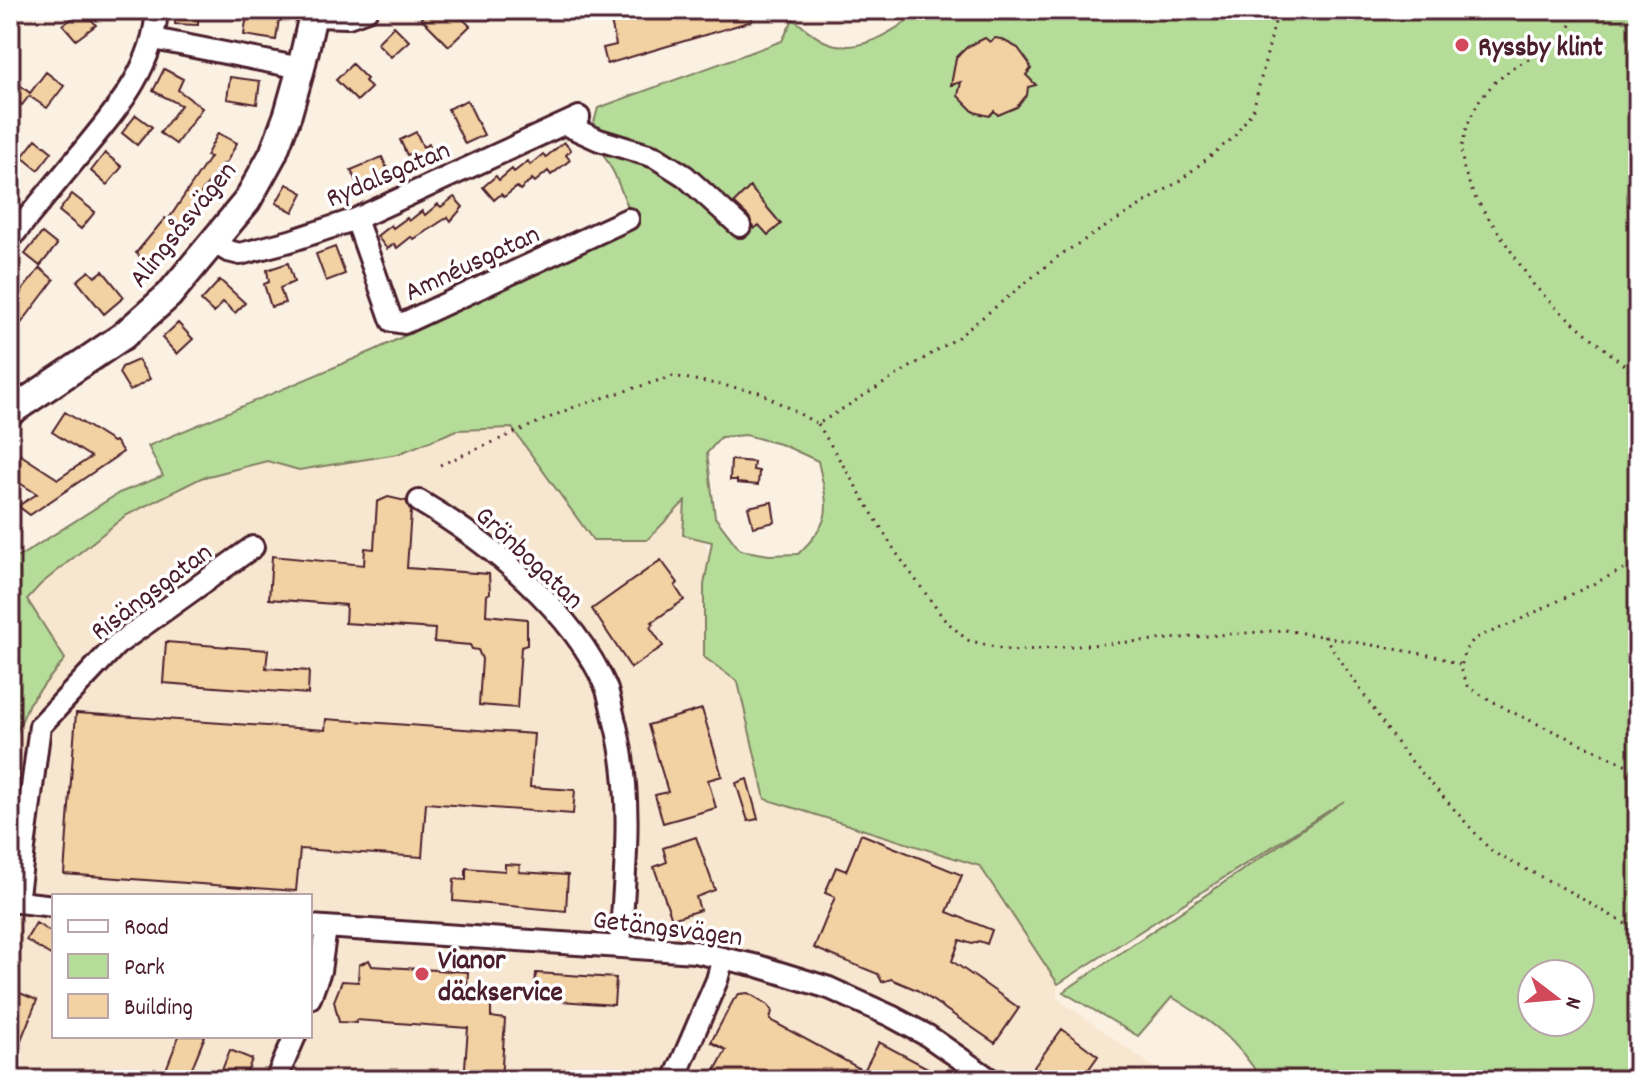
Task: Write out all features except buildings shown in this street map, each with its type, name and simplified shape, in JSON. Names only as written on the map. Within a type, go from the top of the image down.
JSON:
[{"type":"main road","name":"Alingsåsvägen","points":[[10,412],[123,336],[169,295],[247,201],[273,154],[301,68],[313,13]]},
{"type":"street","points":[[10,239],[126,99],[154,39],[157,10]]},
{"type":"street","points":[[313,13],[348,17],[367,10]]},
{"type":"street","points":[[154,39],[301,68]]},
{"type":"street","name":"Rydalsgatan","points":[[214,242],[240,254],[356,219],[571,121],[599,140],[655,157],[685,176],[740,226]]},
{"type":"street","name":"Amnéusgatan","points":[[356,219],[392,321],[404,323],[628,219]]},
{"type":"street","name":"Grönbogatan","points":[[419,501],[445,516],[500,558],[550,604],[583,646],[606,688],[618,736],[627,800],[628,843],[620,946]]},
{"type":"street","name":"Risängsgatan","points":[[13,901],[40,726],[116,645],[253,547]]},
{"type":"street","points":[[13,901],[52,906]]},
{"type":"street","points":[[312,993],[320,971],[318,927]]},
{"type":"street","name":"Getängsvägen","points":[[318,927],[620,946],[695,952],[723,958],[829,988],[891,1016],[928,1036],[991,1080]]},
{"type":"street","points":[[674,1080],[717,980],[723,958]]},
{"type":"street","points":[[276,1080],[294,1038]]},
{"type":"path","points":[[818,424],[957,338],[1060,255],[1178,182],[1234,137],[1253,110],[1278,10]]},
{"type":"path","points":[[1577,10],[1559,43],[1514,67],[1494,83],[1478,102],[1461,149],[1464,170],[1474,196],[1533,284],[1554,306],[1638,377]]},
{"type":"path","points":[[440,465],[574,407],[673,376],[759,392],[818,424],[895,551],[944,619],[967,640],[1011,651],[1285,630],[1435,656],[1462,665]]},
{"type":"path","points":[[1638,562],[1474,639],[1464,652],[1461,669],[1469,688],[1514,713],[1638,770]]},
{"type":"path","points":[[1324,636],[1400,748],[1492,852],[1638,931]]},
{"type":"shaded area","points":[[512,428],[593,540],[685,500],[744,632],[980,866],[1058,984],[1057,998],[1172,1080],[10,1080],[10,749],[29,703],[65,659],[27,599],[125,516],[201,478],[267,461],[299,470],[398,454],[457,430]]},
{"type":"green space","points":[[924,10],[1638,10],[1638,1080],[1262,1080],[1223,1032],[1172,997],[1138,1036],[1063,992],[1344,801],[1058,984],[980,866],[765,799],[738,682],[704,657],[704,585],[712,542],[683,535],[685,501],[647,540],[593,540],[512,428],[457,430],[398,454],[299,470],[267,461],[201,478],[125,516],[27,599],[65,659],[29,703],[10,749],[10,559],[20,556],[119,493],[163,476],[148,446],[375,350],[636,226],[614,173],[591,133],[598,108],[782,41],[793,19],[812,34],[837,45],[864,43],[890,32]],"holes":[[[746,435],[783,445],[818,461],[826,502],[823,522],[798,554],[769,555],[740,550],[715,517],[707,453],[721,437]]]},
{"type":"place","name":"Ryssby klint","points":[[1462,45]]},
{"type":"place","name":"Vianor däckservice","points":[[422,974]]}]
